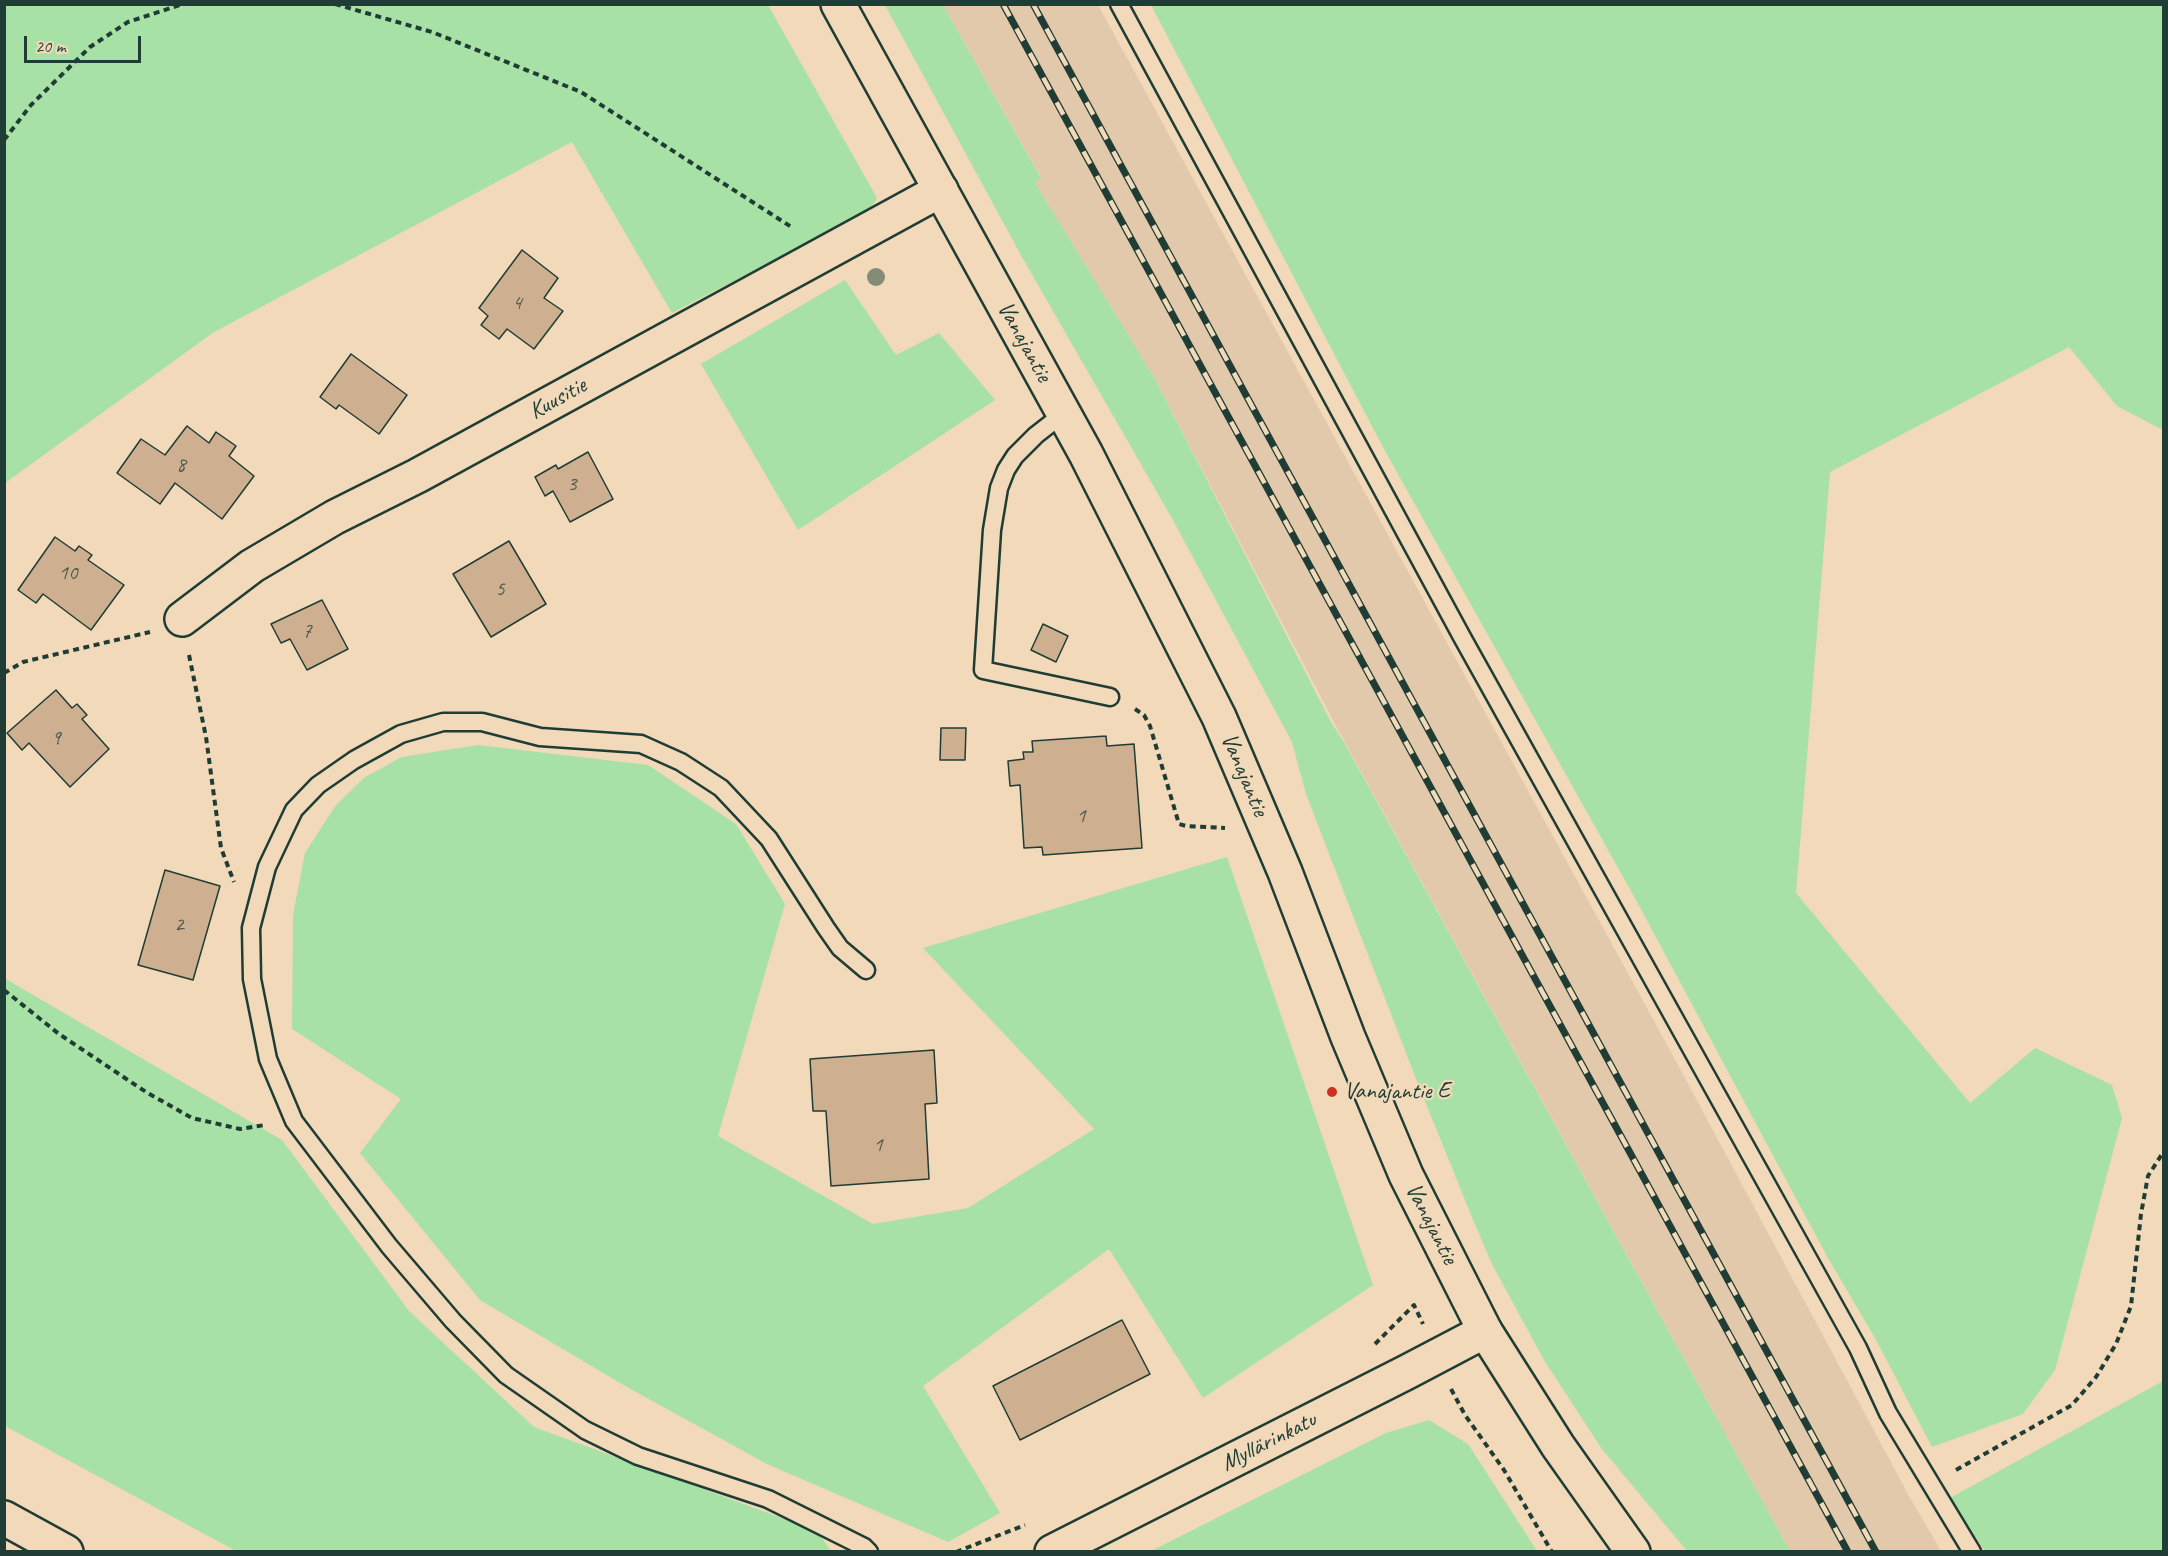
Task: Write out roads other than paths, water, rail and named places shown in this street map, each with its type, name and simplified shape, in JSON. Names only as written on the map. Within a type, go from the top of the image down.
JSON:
[{"type":"street","name":"Vanajantie","points":[[838,4],[1064,414],[1219,717],[1285,872],[1348,1037],[1406,1175],[1485,1331],[1558,1446],[1633,1551]]},
{"type":"street","name":"Kuusitie","points":[[182,619],[252,566],[335,517],[417,476],[941,190]]},
{"type":"street","name":"Myllärinkatu","points":[[1052,1551],[1485,1331]]},
{"type":"street","points":[[4,1518],[66,1551]]},
{"type":"lane","points":[[1119,4],[1462,637],[1858,1348],[1888,1413],[1972,1551]]},
{"type":"lane","points":[[1064,414],[1036,435],[1016,456],[1006,470],[999,488],[992,530],[983,670],[1110,697]]},
{"type":"lane","points":[[866,970],[840,948],[769,838],[721,788],[681,762],[641,744],[540,737],[482,722],[443,722],[401,734],[354,760],[318,785],[294,810],[267,867],[251,928],[252,980],[268,1059],[294,1121],[389,1246],[453,1321],[506,1376],[585,1430],[628,1451],[685,1473],[768,1499],[869,1551]]},
{"type":"railway","points":[[1003,4],[1848,1552]]},
{"type":"railway","points":[[1033,4],[1876,1552]]},
{"type":"place","name":"Vanajantie E","points":[[1332,1092]]}]
